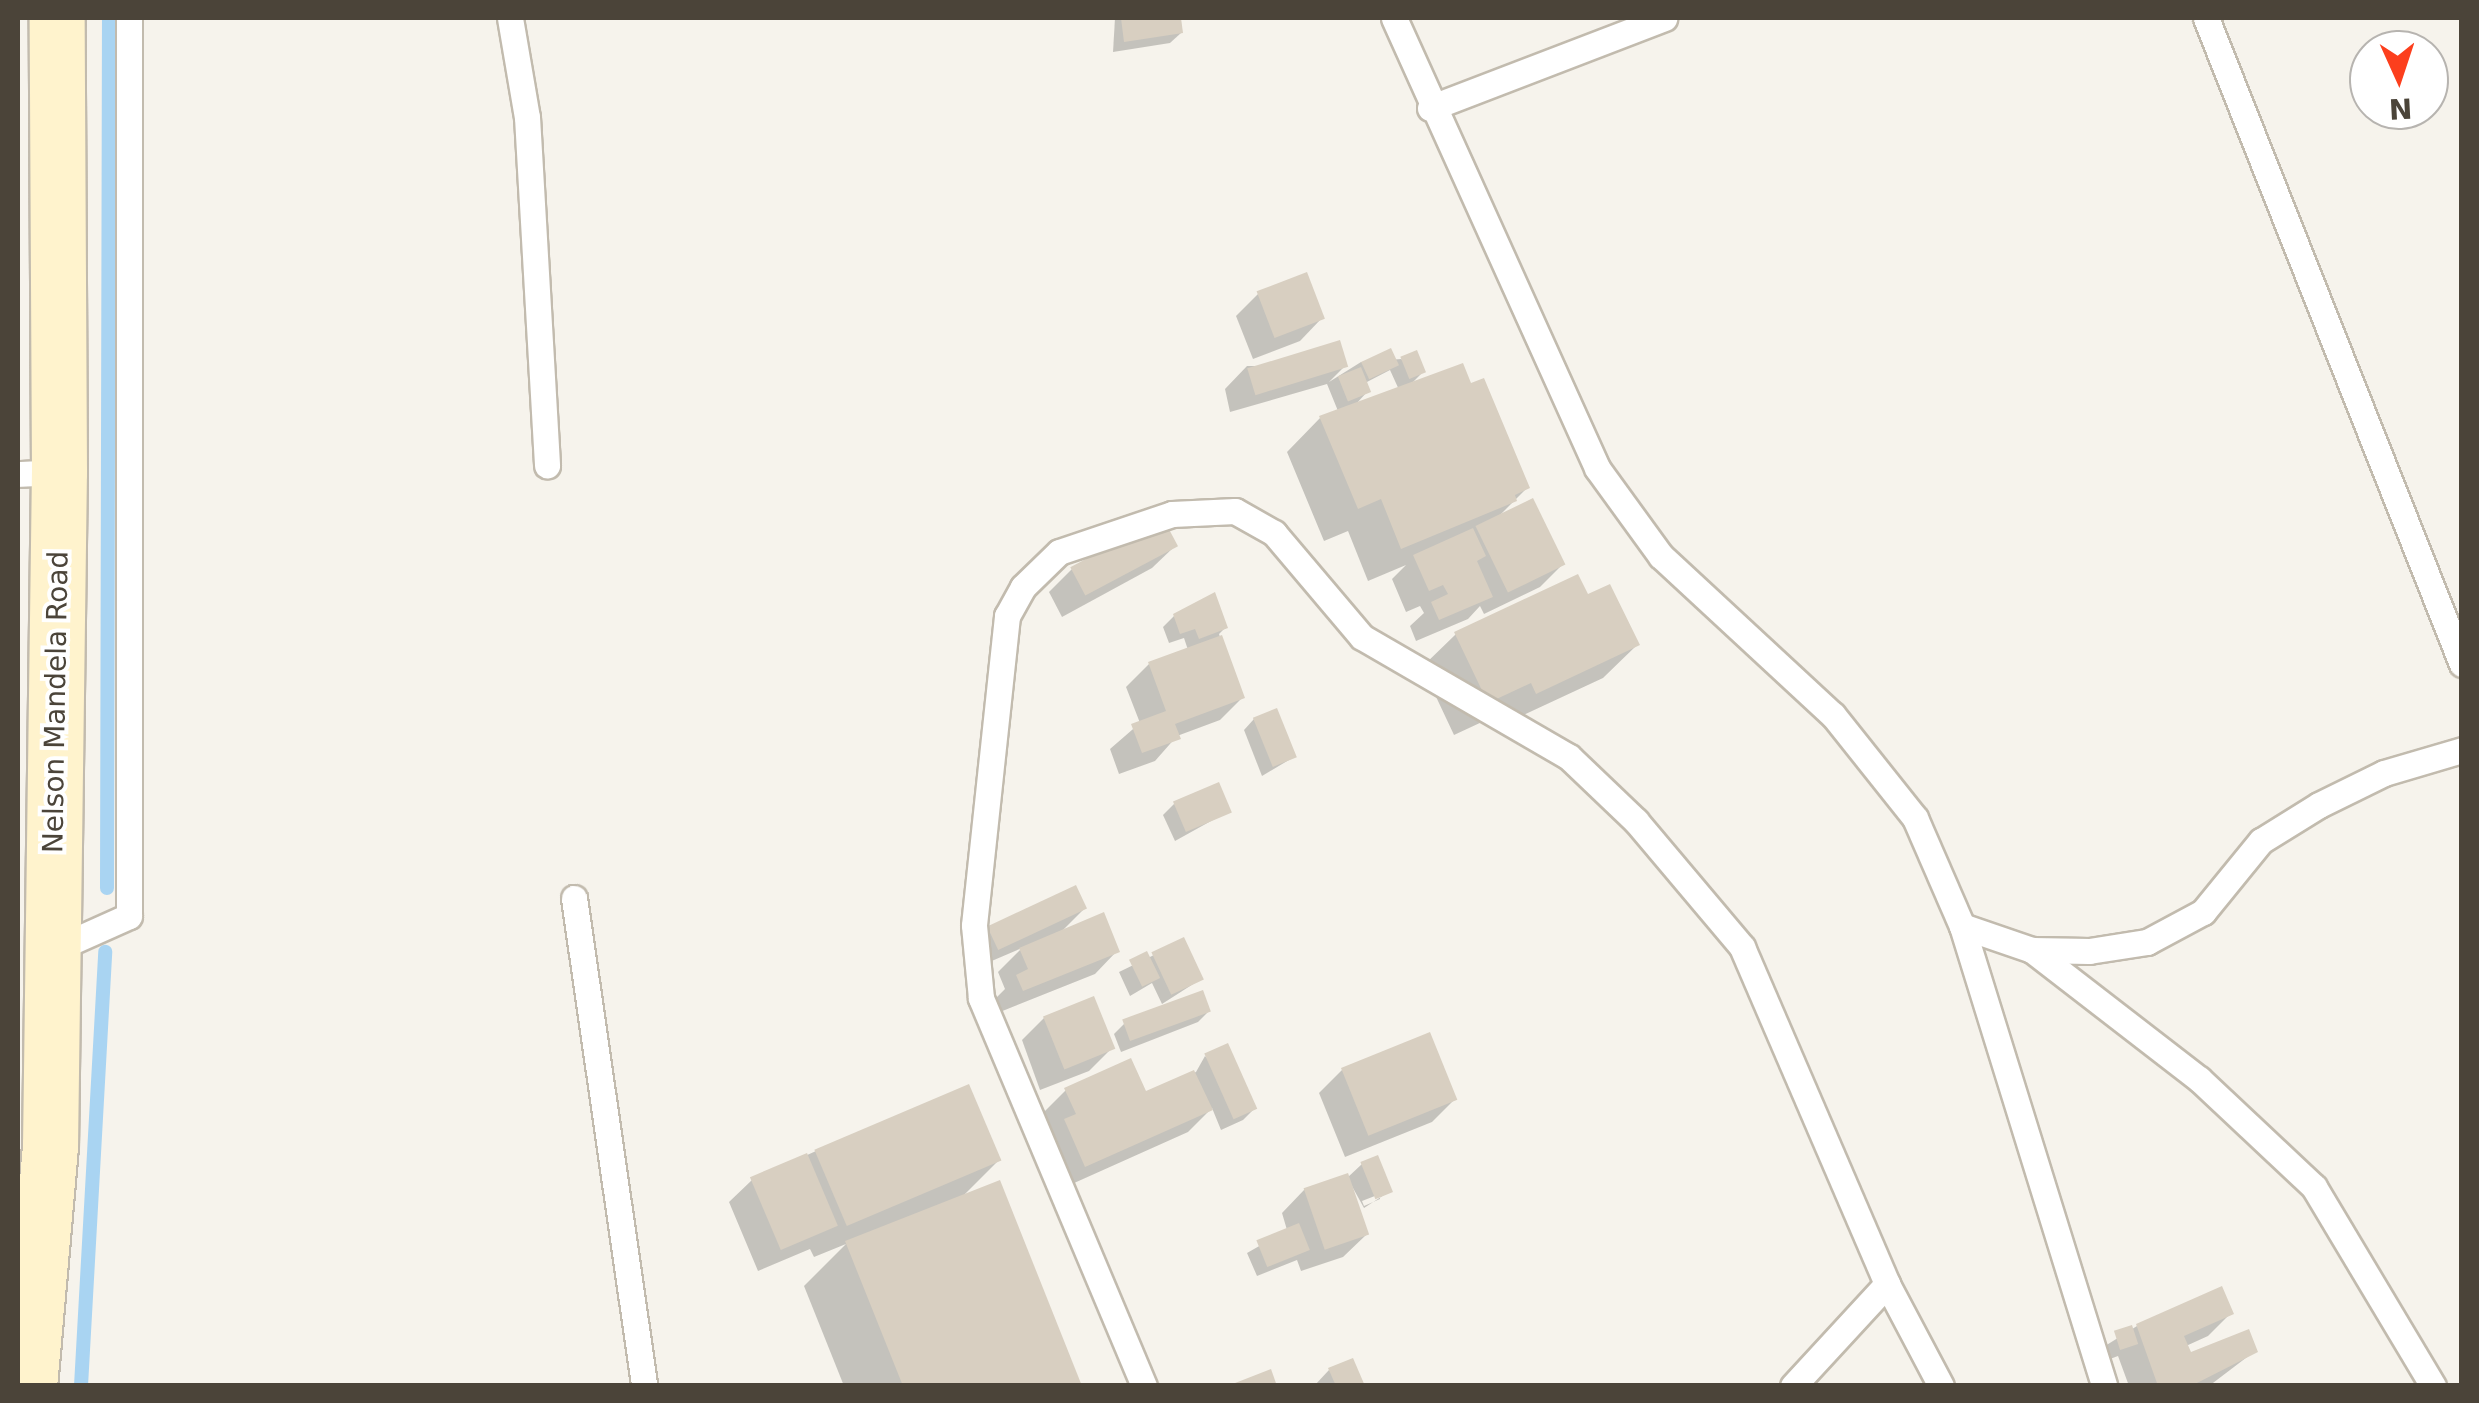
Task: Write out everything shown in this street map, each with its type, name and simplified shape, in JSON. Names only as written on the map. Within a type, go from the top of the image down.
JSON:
[{"type":"main road","name":"Nelson Mandela Road","points":[[29,1386],[50,1147],[53,950],[38,473],[57,18]]},
{"type":"lane","points":[[53,950],[129,916],[129,18]]},
{"type":"lane","points":[[510,18],[527,117],[547,465]]},
{"type":"lane","points":[[1394,18],[1430,108],[1597,468],[1661,556],[1856,745],[1914,818],[1962,926],[2104,1386]]},
{"type":"lane","points":[[1430,108],[1664,18]]},
{"type":"lane","points":[[2206,18],[2462,664]]},
{"type":"lane","points":[[1144,1386],[981,998],[974,924],[1007,616],[1024,587],[1059,552],[1172,514],[1235,511],[1274,534],[1362,637],[1568,757],[1636,821],[1742,948],[1887,1284],[1941,1386]]},
{"type":"lane","points":[[2032,950],[2147,942],[2203,912],[2275,832],[2384,773],[2462,750]]},
{"type":"lane","points":[[574,898],[644,1386]]},
{"type":"lane","points":[[1962,926],[2032,950],[2199,1079],[2314,1187],[2433,1386]]},
{"type":"lane","points":[[1793,1386],[1887,1284]]},
{"type":"building","points":[[1121,18],[1181,18],[1183,33],[1124,42]]},
{"type":"building","points":[[1307,272],[1325,319],[1275,338],[1257,291]]},
{"type":"building","points":[[1340,340],[1348,367],[1255,395],[1247,368]]},
{"type":"building","points":[[1391,348],[1399,365],[1369,379],[1361,362]]},
{"type":"building","points":[[1417,350],[1426,372],[1409,379],[1400,357]]},
{"type":"building","points":[[1463,363],[1471,383],[1484,378],[1530,488],[1515,495],[1517,501],[1401,549],[1381,499],[1358,509],[1319,416]]},
{"type":"building","points":[[1361,367],[1371,392],[1348,401],[1338,376]]},
{"type":"building","points":[[1533,498],[1565,565],[1508,593],[1475,526]]},
{"type":"building","points":[[1163,518],[1178,546],[1085,596],[1070,567]]},
{"type":"building","points":[[1473,528],[1486,556],[1477,561],[1493,597],[1439,620],[1431,602],[1448,594],[1443,585],[1429,591],[1413,555]]},
{"type":"building","points":[[1578,574],[1588,594],[1610,584],[1640,645],[1536,694],[1531,683],[1488,703],[1454,632]]},
{"type":"building","points":[[1215,592],[1228,628],[1199,639],[1195,629],[1180,634],[1173,614]]},
{"type":"building","points":[[1222,635],[1245,698],[1175,724],[1181,739],[1142,753],[1131,724],[1166,711],[1148,662]]},
{"type":"building","points":[[1277,708],[1297,757],[1273,767],[1253,718]]},
{"type":"building","points":[[1219,782],[1232,812],[1186,832],[1173,802]]},
{"type":"building","points":[[1076,885],[1087,909],[998,950],[987,926]]},
{"type":"building","points":[[1104,912],[1120,952],[1023,991],[1016,975],[1028,969],[1019,948]]},
{"type":"building","points":[[1184,937],[1204,980],[1171,995],[1151,952]]},
{"type":"building","points":[[1147,951],[1160,978],[1142,987],[1129,960]]},
{"type":"building","points":[[1203,990],[1211,1012],[1130,1041],[1122,1019]]},
{"type":"building","points":[[1094,996],[1115,1049],[1064,1069],[1043,1017]]},
{"type":"building","points":[[1430,1032],[1457,1100],[1368,1136],[1341,1068]]},
{"type":"building","points":[[1228,1043],[1257,1109],[1234,1119],[1204,1054]]},
{"type":"building","points":[[1131,1058],[1146,1091],[1194,1070],[1213,1110],[1085,1167],[1064,1119],[1076,1114],[1064,1088]]},
{"type":"building","points":[[969,1084],[1001,1160],[847,1226],[814,1150]]},
{"type":"building","points":[[807,1153],[838,1226],[781,1250],[750,1177]]},
{"type":"building","points":[[1378,1155],[1393,1192],[1375,1199],[1360,1162]]},
{"type":"building","points":[[1348,1173],[1369,1234],[1325,1250],[1304,1188]]},
{"type":"building","points":[[1000,1180],[1082,1386],[903,1386],[845,1241]]},
{"type":"building","points":[[1299,1223],[1310,1250],[1267,1267],[1256,1240]]},
{"type":"building","points":[[2222,1286],[2234,1314],[2184,1336],[2191,1352],[2249,1329],[2258,1352],[2191,1386],[2158,1386],[2136,1324]]},
{"type":"building","points":[[2132,1325],[2138,1344],[2120,1350],[2114,1331]]},
{"type":"building","points":[[1353,1358],[1365,1386],[1336,1386],[1328,1368]]},
{"type":"building","points":[[1271,1369],[1277,1386],[1230,1386],[1230,1385]]},
{"type":"waterway","points":[[107,888],[109,18]]},
{"type":"waterway","points":[[81,1386],[105,952]]}]
